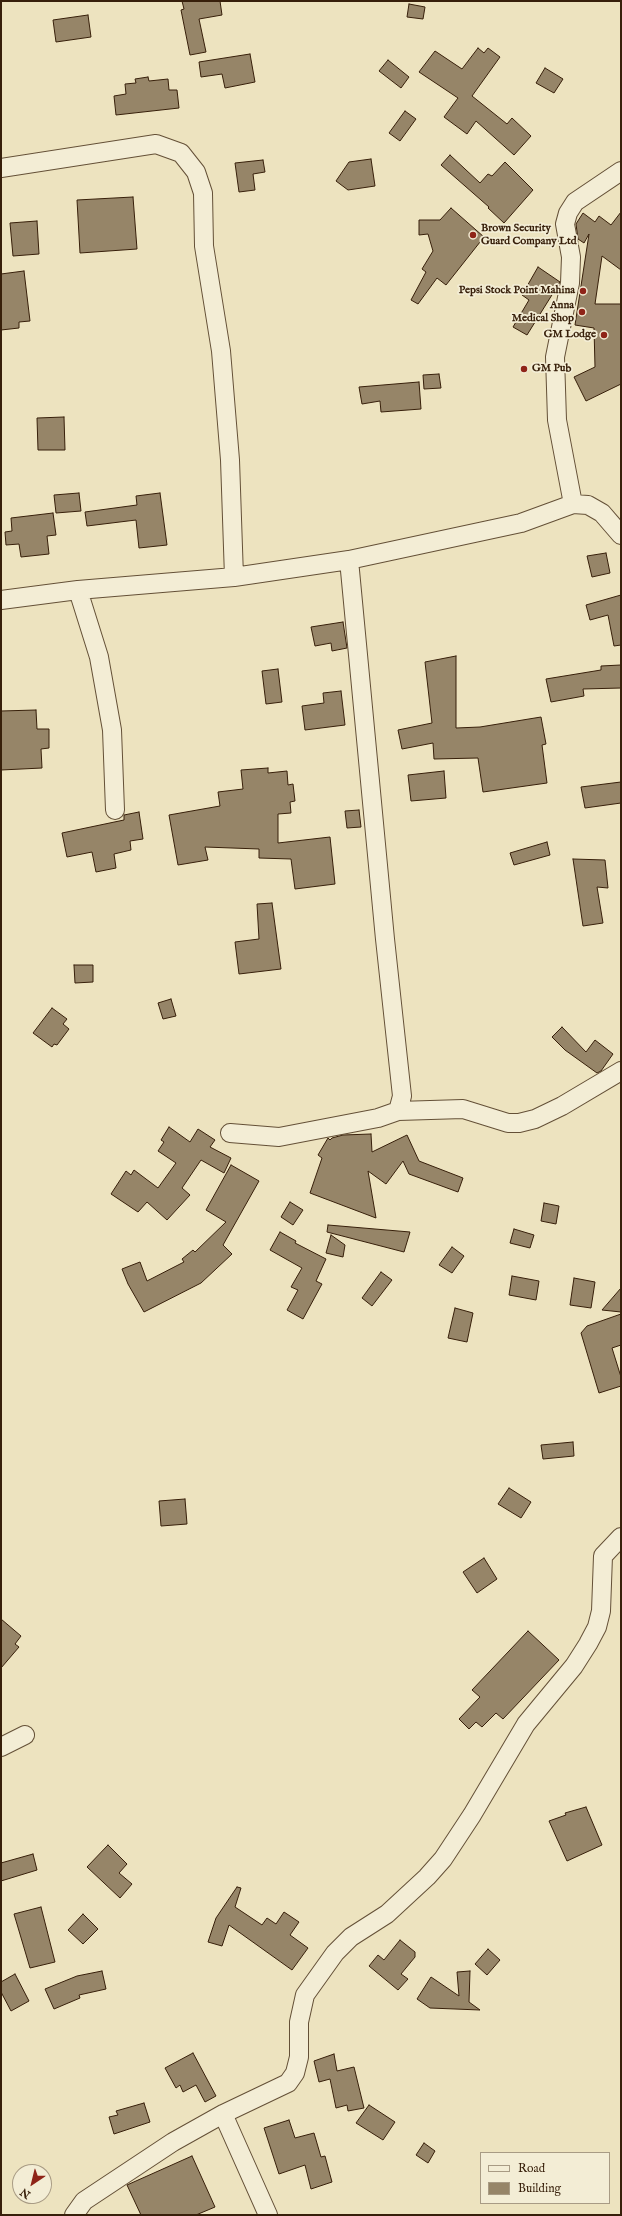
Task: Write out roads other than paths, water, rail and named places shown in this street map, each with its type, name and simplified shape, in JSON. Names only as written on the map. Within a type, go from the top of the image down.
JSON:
[{"type":"street","points":[[1,168],[23,166],[128,146],[156,144],[181,153],[196,172],[203,193],[204,246],[221,351],[230,460],[234,577]]},
{"type":"street","points":[[573,504],[557,420],[555,357],[570,283],[571,257],[565,224],[568,213],[575,202],[621,171]]},
{"type":"street","points":[[1,600],[78,590],[234,577],[350,560],[521,522],[573,504],[588,505],[602,513],[621,535]]},
{"type":"street","points":[[350,560],[385,940],[402,1096],[398,1110]]},
{"type":"street","points":[[78,590],[99,657],[112,730],[115,810]]},
{"type":"street","points":[[230,1133],[279,1137],[378,1118],[398,1110],[462,1108],[508,1122],[519,1123],[535,1119],[562,1106],[621,1071]]},
{"type":"street","points":[[74,2215],[84,2202],[174,2142],[223,2114],[288,2083],[295,2073],[299,2057],[299,2022],[305,1996],[335,1953],[350,1937],[387,1914],[427,1877],[443,1859],[472,1816],[526,1724],[574,1666],[588,1644],[597,1627],[601,1611],[603,1556],[621,1537]]},
{"type":"street","points":[[1,1747],[25,1735]]},
{"type":"street","points":[[223,2114],[268,2215]]},
{"type":"place","name":"Brown Security Guard Company Ltd","points":[[473,235]]},
{"type":"place","name":"Pepsi Stock Point Mahina","points":[[583,291]]},
{"type":"place","name":"Anna Medical Shop","points":[[582,312]]},
{"type":"place","name":"GM Lodge","points":[[604,335]]},
{"type":"place","name":"GM Pub","points":[[524,369]]}]
